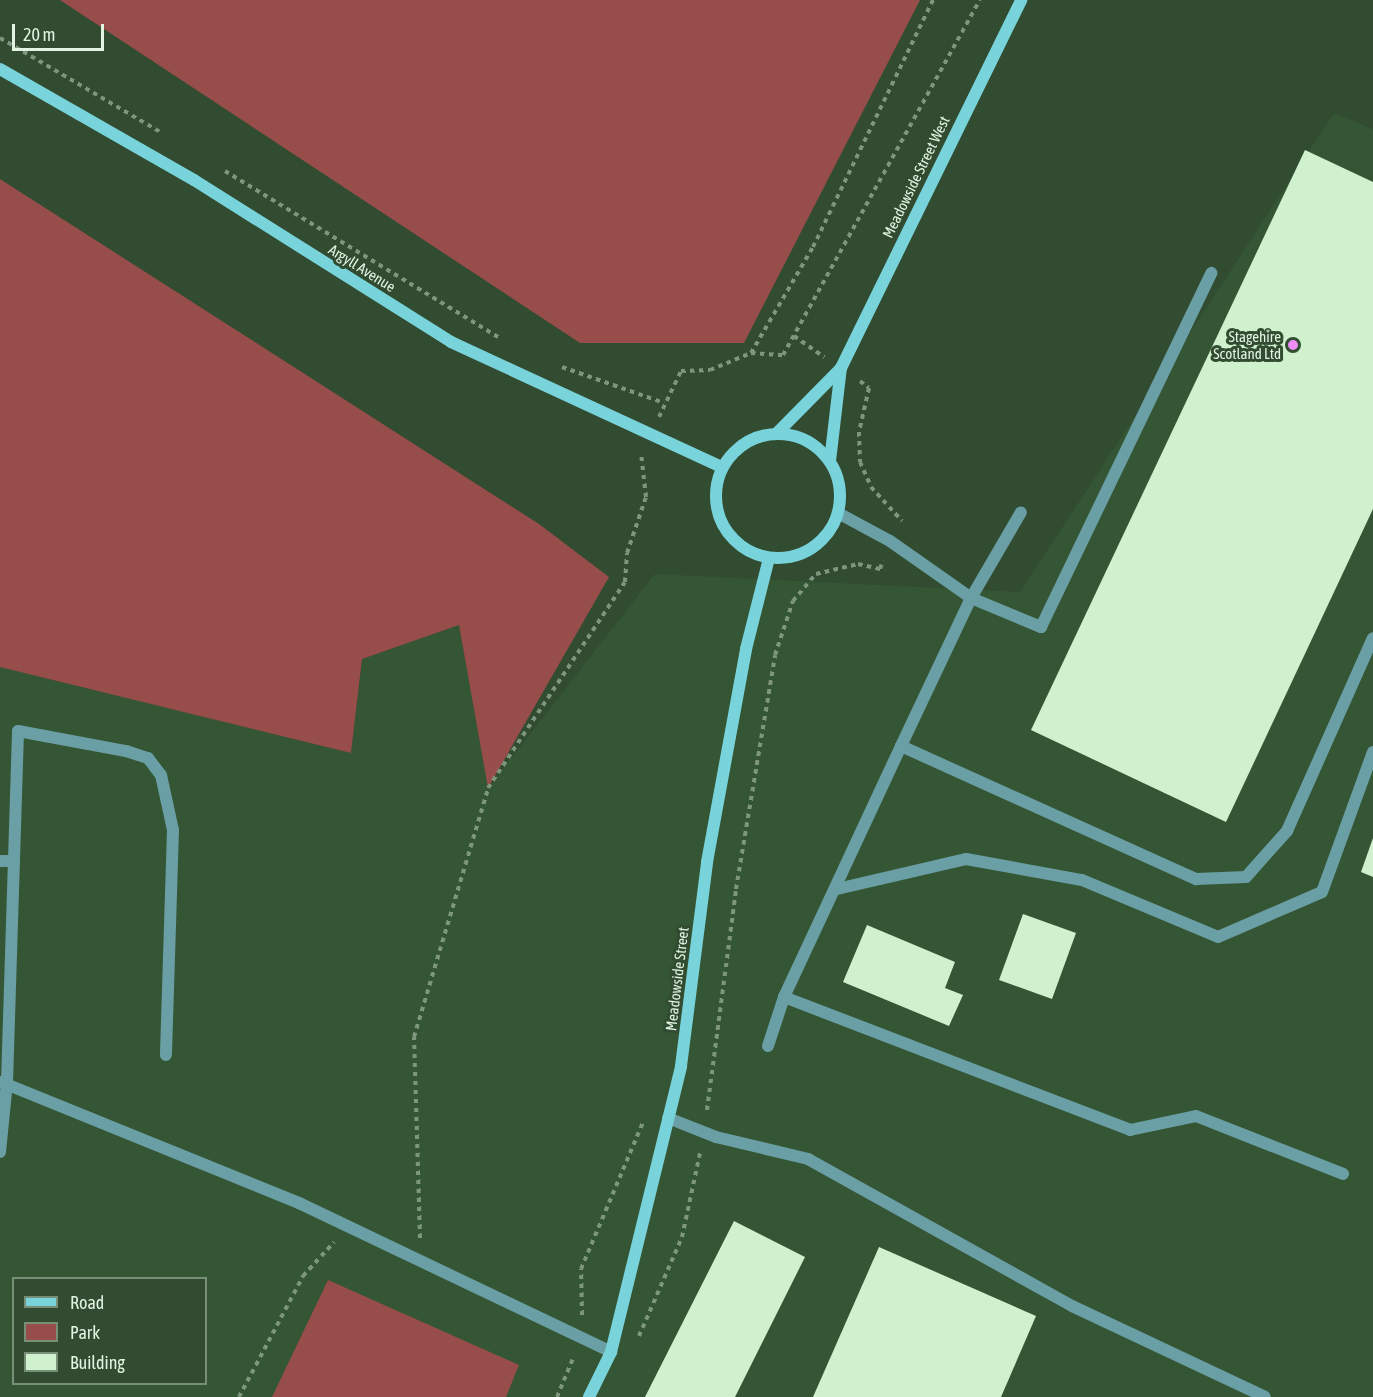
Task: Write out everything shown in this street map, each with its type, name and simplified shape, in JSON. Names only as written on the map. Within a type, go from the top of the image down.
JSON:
[{"type":"street","name":"Meadowside Street West","points":[[777,433],[841,368],[1021,0]]},
{"type":"street","name":"Argyll Avenue","points":[[0,69],[194,180],[451,342],[653,431],[722,466]]},
{"type":"street","name":"Meadowside Street West","points":[[830,461],[841,368]]},
{"type":"street","points":[[777,433],[798,436],[830,461],[838,477],[838,513],[825,536],[804,553],[769,558],[734,540],[722,524],[716,485],[722,466],[745,442],[777,433]]},
{"type":"street","name":"Meadowside Street","points":[[589,1397],[611,1352],[681,1066],[711,839],[746,649],[769,558]]},
{"type":"lane","points":[[838,513],[890,541],[971,598],[1041,627],[1211,273]]},
{"type":"lane","points":[[768,1046],[784,997],[837,889],[971,598],[1021,512]]},
{"type":"lane","points":[[901,746],[1196,879],[1246,877],[1287,831],[1373,638]]},
{"type":"lane","points":[[0,1152],[18,731],[126,751],[148,758],[161,775],[173,830],[166,1055]]},
{"type":"lane","points":[[837,889],[966,859],[1082,880],[1218,937],[1322,892],[1373,752]]},
{"type":"lane","points":[[0,861],[14,861]]},
{"type":"lane","points":[[784,997],[1130,1130],[1196,1116],[1343,1174]]},
{"type":"lane","points":[[3,1082],[349,1226],[611,1352]]},
{"type":"lane","points":[[668,1118],[704,1132],[807,1159],[1072,1306],[1265,1397]]},
{"type":"path","points":[[751,352],[813,247],[933,0]]},
{"type":"path","points":[[421,1259],[414,1037],[488,788],[626,582],[627,553],[646,497],[640,455],[681,371],[710,370],[751,352],[783,355],[980,0]]},
{"type":"path","points":[[0,38],[169,138]]},
{"type":"path","points":[[218,167],[504,341]]},
{"type":"path","points":[[557,365],[664,403]]},
{"type":"path","points":[[636,1344],[682,1237],[704,1132],[736,889],[775,655],[793,601],[816,574],[858,564],[880,569],[890,541],[902,521],[871,487],[860,462],[860,432],[870,388]]},
{"type":"path","points":[[557,1397],[583,1338],[581,1269],[643,1122]]},
{"type":"path","points":[[239,1397],[303,1276],[349,1226]]},
{"type":"shaded area","points":[[1334,113],[1373,129],[1373,1397],[0,1397],[0,667],[351,753],[362,659],[459,625],[488,788],[655,574],[1020,592]]},
{"type":"green space","points":[[60,0],[920,0],[744,343],[580,343]]},
{"type":"green space","points":[[0,179],[539,524],[609,577],[488,788],[459,625],[362,659],[351,753],[0,667]]},
{"type":"green space","points":[[328,1280],[519,1365],[506,1397],[272,1397]]},
{"type":"building","name":"Stagehire Scotland Ltd","points":[[1305,150],[1373,182],[1373,509],[1226,822],[1031,730]]},
{"type":"building","points":[[1373,838],[1373,877],[1361,872]]},
{"type":"building","points":[[1023,914],[1076,933],[1052,999],[999,980]]},
{"type":"building","points":[[867,925],[955,962],[945,988],[963,995],[949,1026],[843,982]]},
{"type":"building","points":[[734,1221],[805,1257],[735,1397],[645,1397]]},
{"type":"building","points":[[879,1247],[1036,1316],[1001,1397],[813,1397]]},
{"type":"place","name":"Stagehire Scotland Ltd","points":[[1293,345]]}]
